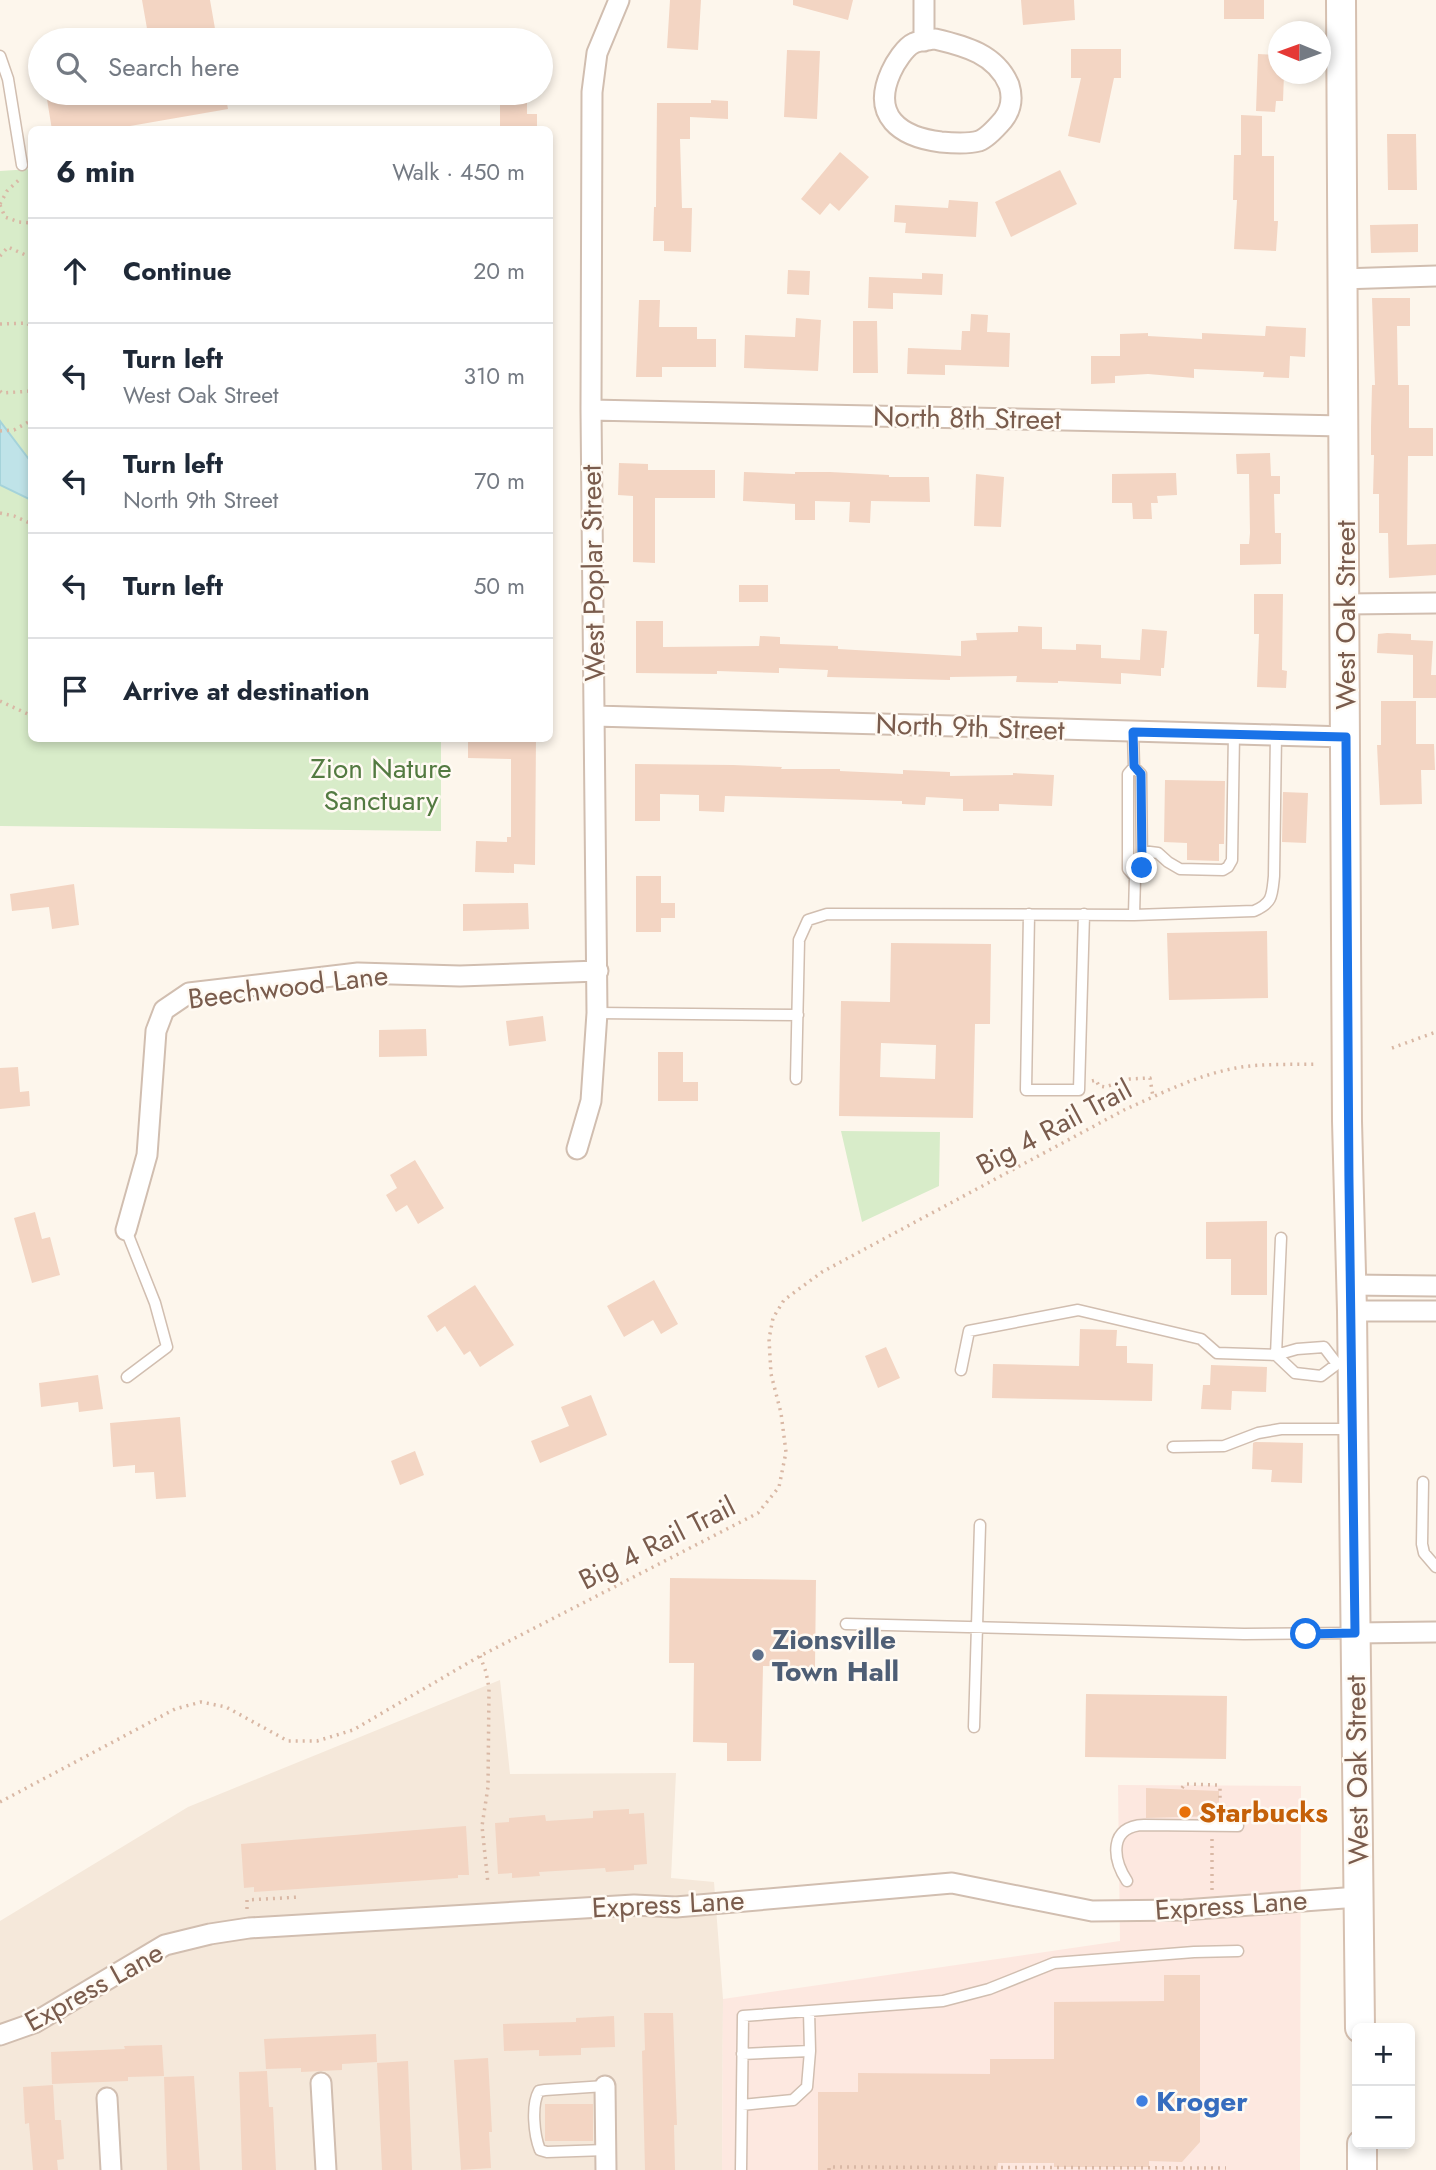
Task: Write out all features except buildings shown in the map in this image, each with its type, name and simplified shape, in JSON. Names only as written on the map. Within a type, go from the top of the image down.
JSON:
[{"type":"main road","name":"West Oak Street","points":[[1341,0],[1347,1107],[1351,1298],[1345,1364],[1352,1429],[1360,2023]]},
{"type":"main road","points":[[1362,2149],[1362,2170]]},
{"type":"street","name":"West Poplar Street","points":[[577,1149],[592,1101],[597,1013],[591,410],[592,92],[597,53],[619,0]]},
{"type":"street","points":[[924,0],[924,41]]},
{"type":"street","points":[[935,39],[966,47],[992,61],[1003,71],[1012,92],[1010,112],[998,127],[979,141],[951,143],[925,140],[898,129],[886,110],[884,87],[894,65],[913,43],[924,41],[935,39]]},
{"type":"street","points":[[1341,279],[1436,276]]},
{"type":"street","name":"North 8th Street","points":[[591,410],[1343,426]]},
{"type":"street","points":[[1345,604],[1436,603]]},
{"type":"street","name":"North 9th Street","points":[[595,716],[1346,737]]},
{"type":"street","name":"Beechwood Lane","points":[[126,1230],[147,1155],[156,1031],[164,1010],[189,993],[358,973],[460,976],[597,971]]},
{"type":"street","points":[[1351,1298],[1436,1286]]},
{"type":"street","points":[[1351,1298],[1436,1311]]},
{"type":"street","points":[[1355,1633],[1436,1632]]},
{"type":"street","name":"Express Lane","points":[[0,2035],[34,2024],[165,1945],[248,1928],[634,1905],[676,1907],[952,1883],[1092,1911],[1184,1910],[1358,1897]]},
{"type":"street","points":[[321,2083],[326,2170]]},
{"type":"street","points":[[606,2086],[606,2160]]},
{"type":"street","points":[[107,2098],[111,2170]]},
{"type":"lane","points":[[0,56],[8,79],[22,165]]},
{"type":"lane","points":[[1133,732],[1134,766],[1128,774],[1128,869],[1135,877]]},
{"type":"lane","points":[[1142,851],[1158,853],[1180,869],[1223,870],[1228,867],[1232,860],[1234,733]]},
{"type":"lane","points":[[796,1079],[799,940],[808,920],[827,914],[1134,915],[1254,911],[1266,906],[1272,895],[1274,876],[1276,734]]},
{"type":"lane","points":[[1134,766],[1141,774],[1142,851],[1142,868],[1135,877],[1134,915]]},
{"type":"lane","points":[[1029,914],[1026,1090],[1079,1090],[1084,914]]},
{"type":"lane","points":[[597,1013],[798,1015]]},
{"type":"lane","points":[[126,1230],[155,1303],[167,1347],[127,1377]]},
{"type":"lane","points":[[961,1370],[970,1331],[1077,1310],[1201,1339],[1217,1353],[1276,1355],[1297,1349],[1324,1347],[1345,1364],[1321,1376],[1295,1373],[1276,1355],[1281,1238]]},
{"type":"lane","points":[[1173,1447],[1224,1446],[1258,1433],[1281,1430],[1352,1429]]},
{"type":"lane","points":[[1423,1482],[1422,1544],[1424,1553],[1436,1567]]},
{"type":"lane","points":[[974,1727],[980,1525]]},
{"type":"lane","points":[[846,1624],[1249,1634],[1355,1633]]},
{"type":"lane","points":[[1127,1881],[1118,1867],[1117,1846],[1119,1836],[1125,1829],[1134,1825],[1238,1826]]},
{"type":"lane","points":[[741,2170],[744,2016],[943,2001],[968,1996],[1054,1963],[1238,1951]]},
{"type":"lane","points":[[742,2105],[793,2099],[807,2088],[809,2011]]},
{"type":"lane","points":[[742,2054],[810,2052]]},
{"type":"lane","points":[[606,2086],[539,2091],[535,2098],[537,2142],[540,2150],[606,2160]]},
{"type":"path","points":[[22,165],[21,178],[6,191],[0,204],[5,217],[28,223]]},
{"type":"path","points":[[0,256],[8,247],[28,256]]},
{"type":"path","points":[[0,324],[28,324]]},
{"type":"path","points":[[0,391],[28,391]]},
{"type":"path","points":[[0,431],[14,430],[28,422]]},
{"type":"path","points":[[0,513],[28,522]]},
{"type":"path","points":[[0,701],[28,714]]},
{"type":"path","points":[[1392,1048],[1436,1032]]},
{"type":"path","name":"Big 4 Rail Trail","points":[[0,1802],[175,1709],[201,1702],[226,1707],[288,1741],[317,1741],[353,1730],[480,1656],[758,1513],[779,1487],[786,1452],[781,1413],[771,1374],[769,1339],[773,1318],[784,1300],[821,1272],[1153,1097],[1195,1079],[1236,1068],[1260,1065],[1318,1065]]},
{"type":"path","points":[[1079,1087],[1096,1080],[1099,1086],[1105,1087],[1130,1079],[1150,1078],[1153,1097]]},
{"type":"path","points":[[480,1656],[489,1688],[488,1787],[482,1826],[488,1884]]},
{"type":"path","points":[[1182,1787],[1185,1784],[1217,1785],[1220,1788],[1220,1818]]},
{"type":"path","points":[[1212,1892],[1213,1836]]},
{"type":"path","points":[[830,2170],[830,2167],[1226,2168]]},
{"type":"shaded area","points":[[500,1680],[510,1774],[676,1773],[671,1878],[714,1882],[723,1999],[722,2170],[0,2170],[0,1921],[188,1807]]},
{"type":"shaded area","points":[[1118,1785],[1301,1786],[1300,2170],[722,2170],[723,1999],[1120,1941]]},
{"type":"green space","name":"Zion Nature Sanctuary","points":[[28,169],[28,742],[441,742],[441,831],[0,826],[0,171]]},
{"type":"green space","points":[[841,1131],[940,1132],[939,1186],[862,1222]]},
{"type":"water","points":[[0,421],[28,458],[28,499],[0,485]]},
{"type":"place","name":"Zionsville Town Hall","points":[[758,1655]]},
{"type":"place","name":"Starbucks","points":[[1185,1812]]},
{"type":"place","name":"Kroger","points":[[1142,2101]]},
{"type":"route","points":[[1142,868],[1141,774],[1134,766],[1133,732],[1346,737],[1347,1121],[1355,1633],[1306,1634]]}]
